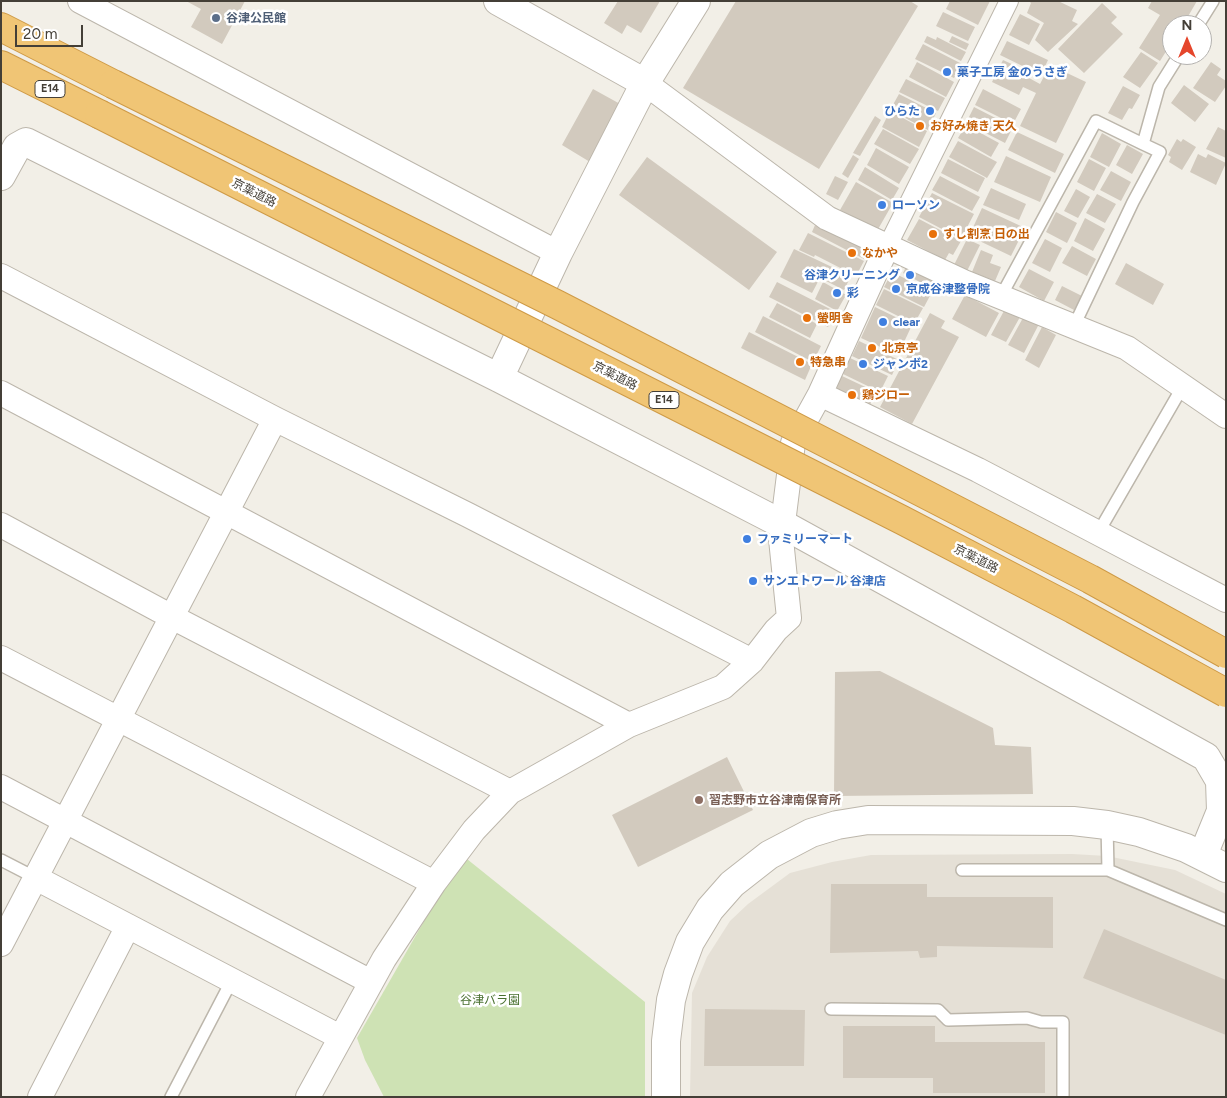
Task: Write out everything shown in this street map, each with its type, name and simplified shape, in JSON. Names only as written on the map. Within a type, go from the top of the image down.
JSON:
[{"type":"highway","name":"E14","points":[[1,27],[558,305],[1090,579],[1226,654]]},
{"type":"highway","name":"京葉道路","points":[[1,65],[902,520],[1073,609],[1226,693]]},
{"type":"street","points":[[498,1],[645,83],[827,218],[1000,298],[1127,348],[1226,416]]},
{"type":"street","points":[[499,378],[558,254],[645,83],[696,1]]},
{"type":"street","points":[[308,1097],[371,982],[434,883],[474,830],[510,792],[629,725],[723,687],[752,661],[788,618],[781,539],[792,443],[820,394],[887,247],[1010,1]]},
{"type":"street","points":[[84,2],[558,254]]},
{"type":"street","points":[[1,176],[17,147],[26,142],[499,378],[782,524],[1206,757],[1220,781],[1221,811],[1214,862],[1138,832],[1107,825],[1073,821],[868,820],[837,825],[811,833],[770,855],[732,884],[710,908],[690,942],[678,974],[672,1000],[666,1042],[666,1097]]},
{"type":"street","points":[[1,276],[275,419],[468,514],[752,661]]},
{"type":"street","points":[[1,393],[629,725]]},
{"type":"street","points":[[820,394],[978,470],[1226,600]]},
{"type":"street","points":[[1,944],[8,917],[36,878],[275,419]]},
{"type":"street","points":[[1,525],[172,617],[510,792]]},
{"type":"street","points":[[1,658],[434,883]]},
{"type":"street","points":[[1,787],[371,982]]},
{"type":"street","points":[[36,878],[340,1037]]},
{"type":"street","points":[[40,1097],[128,926]]},
{"type":"lane","points":[[1204,15],[1213,1]]},
{"type":"lane","points":[[1144,144],[1160,87],[1173,65]]},
{"type":"lane","points":[[1000,298],[1096,121],[1160,152],[1133,202],[1073,328]]},
{"type":"lane","points":[[1098,533],[1183,386]]},
{"type":"lane","points":[[1107,825],[1108,870]]},
{"type":"lane","points":[[1,860],[36,878]]},
{"type":"lane","points":[[962,870],[1108,870],[1226,920]]},
{"type":"lane","points":[[170,1097],[232,980]]},
{"type":"lane","points":[[831,1009],[938,1010],[948,1020],[1027,1018],[1041,1022],[1063,1022],[1063,1097]]},
{"type":"shaded area","points":[[1072,854],[1107,856],[1175,870],[1226,894],[1226,1097],[690,1097],[692,993],[707,957],[730,921],[748,904],[790,873],[832,862],[871,855]]},
{"type":"green space","name":"谷津バラ園","points":[[462,855],[645,1002],[645,1097],[384,1097],[365,1060],[357,1038]]},
{"type":"building","name":"谷津公民館","points":[[186,1],[245,1],[222,44],[191,27],[201,9]]},
{"type":"building","points":[[618,1],[660,1],[641,33],[627,25],[622,34],[604,23]]},
{"type":"building","points":[[736,1],[910,1],[918,6],[819,169],[683,88]]},
{"type":"building","points":[[950,1],[990,1],[978,25],[946,9]]},
{"type":"building","points":[[1029,1],[1058,1],[1077,10],[1072,21],[1078,24],[1048,52],[1035,40],[1044,23],[1027,13],[1031,3]]},
{"type":"building","points":[[1152,1],[1197,1],[1189,15],[1162,15],[1162,58],[1160,61],[1139,48],[1160,15],[1148,8]]},
{"type":"building","points":[[1102,3],[1117,17],[1111,23],[1123,34],[1084,73],[1058,49]]},
{"type":"building","points":[[943,12],[975,27],[968,41],[936,26]]},
{"type":"building","points":[[1020,14],[1040,24],[1029,45],[1009,35]]},
{"type":"building","points":[[927,36],[936,40],[937,37],[966,52],[961,61],[924,42]]},
{"type":"building","points":[[952,36],[969,44],[966,50],[949,42]]},
{"type":"building","points":[[1007,41],[1048,60],[1041,75],[1000,55]]},
{"type":"building","points":[[923,44],[962,64],[954,78],[915,59]]},
{"type":"building","points":[[1141,52],[1158,63],[1140,88],[1123,77]]},
{"type":"building","points":[[1003,60],[1031,73],[1029,78],[1040,84],[1050,65],[1086,82],[1056,143],[1020,126],[1036,93],[1023,87],[1019,95],[992,82]]},
{"type":"building","points":[[917,62],[954,82],[946,97],[909,77]]},
{"type":"building","points":[[1212,63],[1221,69],[1217,75],[1226,81],[1226,86],[1215,102],[1193,88]]},
{"type":"building","points":[[906,79],[945,98],[938,111],[899,92]]},
{"type":"building","points":[[1184,85],[1209,104],[1195,122],[1171,103]]},
{"type":"building","points":[[1123,86],[1140,95],[1132,109],[1129,108],[1122,120],[1108,113]]},
{"type":"building","points":[[593,89],[622,105],[590,162],[562,145]]},
{"type":"building","points":[[983,89],[1021,109],[1013,124],[975,105]]},
{"type":"building","points":[[899,94],[936,113],[928,130],[890,110]]},
{"type":"building","points":[[974,107],[1013,127],[1005,143],[966,123]]},
{"type":"building","points":[[890,111],[927,131],[919,147],[882,127]]},
{"type":"building","points":[[875,116],[881,120],[860,156],[853,153]]},
{"type":"building","points":[[966,125],[999,143],[991,157],[958,138]]},
{"type":"building","points":[[1218,127],[1226,131],[1226,158],[1206,149]]},
{"type":"building","points":[[883,129],[919,149],[910,164],[874,144]]},
{"type":"building","points":[[1017,132],[1064,154],[1055,173],[1008,150]]},
{"type":"building","points":[[1102,133],[1121,144],[1109,167],[1090,157]]},
{"type":"building","points":[[1177,139],[1181,142],[1183,139],[1196,147],[1182,170],[1169,162],[1171,157],[1168,155]]},
{"type":"building","points":[[958,141],[997,162],[987,178],[949,157]]},
{"type":"building","points":[[1127,145],[1143,154],[1132,174],[1116,165]]},
{"type":"building","points":[[876,148],[909,167],[899,184],[867,165]]},
{"type":"building","points":[[1198,154],[1206,158],[1208,154],[1226,163],[1216,185],[1190,172]]},
{"type":"building","points":[[853,155],[859,159],[848,178],[842,174]]},
{"type":"building","points":[[1006,156],[1051,177],[1040,202],[994,182]]},
{"type":"building","points":[[647,157],[777,252],[749,290],[619,195]]},
{"type":"building","points":[[948,159],[985,178],[978,192],[941,173]]},
{"type":"building","points":[[1089,159],[1106,168],[1094,191],[1077,182]]},
{"type":"building","points":[[865,167],[899,188],[892,200],[858,180]]},
{"type":"building","points":[[1111,171],[1131,182],[1121,201],[1100,190]]},
{"type":"building","points":[[835,176],[848,182],[838,200],[826,194]]},
{"type":"building","points":[[940,176],[980,197],[972,211],[932,190]]},
{"type":"building","points":[[856,182],[893,203],[877,231],[840,210]]},
{"type":"building","points":[[991,188],[1026,204],[1019,220],[983,205]]},
{"type":"building","points":[[1076,189],[1090,197],[1078,218],[1064,211]]},
{"type":"building","points":[[932,193],[974,214],[961,239],[919,217]]},
{"type":"building","points":[[1097,194],[1116,204],[1105,223],[1086,213]]},
{"type":"building","points":[[982,208],[1025,228],[1011,256],[969,236]]},
{"type":"building","points":[[1056,212],[1077,223],[1067,243],[1046,232]]},
{"type":"building","points":[[1085,218],[1105,229],[1093,251],[1074,241]]},
{"type":"building","points":[[919,219],[961,241],[953,255],[949,253],[945,260],[907,240]]},
{"type":"building","points":[[815,225],[868,250],[864,259],[812,232]]},
{"type":"building","points":[[808,233],[864,261],[856,276],[815,255],[814,257],[799,250]]},
{"type":"building","points":[[967,239],[980,245],[967,271],[954,265]]},
{"type":"building","points":[[1045,239],[1062,248],[1050,272],[1032,263]]},
{"type":"building","points":[[1072,246],[1096,259],[1087,276],[1062,263]]},
{"type":"building","points":[[794,249],[851,276],[844,290],[820,278],[812,293],[780,277]]},
{"type":"building","points":[[981,250],[993,255],[990,263],[1001,267],[995,281],[972,272]]},
{"type":"building","points":[[1126,263],[1164,284],[1153,305],[1115,284]]},
{"type":"building","points":[[907,265],[935,280],[931,288],[903,273]]},
{"type":"building","points":[[1029,269],[1054,282],[1044,301],[1019,287]]},
{"type":"building","points":[[892,272],[932,292],[924,307],[884,287]]},
{"type":"building","points":[[777,282],[836,312],[828,327],[769,297]]},
{"type":"building","points":[[823,282],[846,295],[837,311],[815,299]]},
{"type":"building","points":[[1062,286],[1082,296],[1074,310],[1055,300]]},
{"type":"building","points":[[884,289],[923,308],[914,324],[876,305]]},
{"type":"building","points":[[965,295],[999,313],[986,337],[952,319]]},
{"type":"building","points":[[777,303],[817,324],[810,338],[769,317]]},
{"type":"building","points":[[875,307],[912,325],[898,355],[861,338]]},
{"type":"building","points":[[1005,309],[1020,317],[1006,342],[991,335]]},
{"type":"building","points":[[930,313],[945,321],[941,328],[959,337],[912,424],[880,407]]},
{"type":"building","points":[[763,316],[821,346],[813,362],[755,332]]},
{"type":"building","points":[[1024,316],[1039,324],[1024,353],[1008,345]]},
{"type":"building","points":[[1042,327],[1056,335],[1039,368],[1025,360]]},
{"type":"building","points":[[749,332],[812,364],[805,380],[741,348]]},
{"type":"building","points":[[859,341],[899,360],[892,375],[852,356]]},
{"type":"building","points":[[850,358],[888,376],[880,392],[843,374]]},
{"type":"building","points":[[842,376],[876,392],[869,407],[835,390]]},
{"type":"building","points":[[880,671],[993,728],[995,745],[1031,747],[1033,794],[834,796],[835,672]]},
{"type":"building","points":[[727,757],[753,810],[638,867],[612,815]]},
{"type":"building","points":[[831,884],[927,884],[927,897],[1053,897],[1053,948],[937,946],[937,957],[920,958],[918,951],[830,953]]},
{"type":"building","points":[[1104,929],[1226,980],[1226,1035],[1083,978]]},
{"type":"building","points":[[705,1009],[805,1010],[804,1066],[704,1066]]},
{"type":"building","points":[[843,1026],[935,1026],[935,1042],[1045,1042],[1045,1093],[933,1093],[933,1078],[843,1078]]},
{"type":"place","name":"谷津公民館","points":[[216,18]]},
{"type":"place","name":"菓子工房 金のうさぎ","points":[[947,72]]},
{"type":"place","name":"ひらた","points":[[930,111]]},
{"type":"place","name":"お好み焼き 天久","points":[[920,126]]},
{"type":"place","name":"ローソン","points":[[882,205]]},
{"type":"place","name":"すし割烹 日の出","points":[[933,234]]},
{"type":"place","name":"なかや","points":[[852,253]]},
{"type":"place","name":"谷津クリーニング","points":[[910,275]]},
{"type":"place","name":"京成谷津整骨院","points":[[896,289]]},
{"type":"place","name":"彩","points":[[837,293]]},
{"type":"place","name":"螢明舎","points":[[807,318]]},
{"type":"place","name":"clear","points":[[883,322]]},
{"type":"place","name":"北京亭","points":[[872,348]]},
{"type":"place","name":"特急串","points":[[800,362]]},
{"type":"place","name":"ジャンボ2","points":[[863,364]]},
{"type":"place","name":"鶏ジロー","points":[[852,395]]},
{"type":"place","name":"ファミリーマート","points":[[747,539]]},
{"type":"place","name":"サンエトワール 谷津店","points":[[753,581]]},
{"type":"place","name":"習志野市立谷津南保育所","points":[[699,800]]}]
